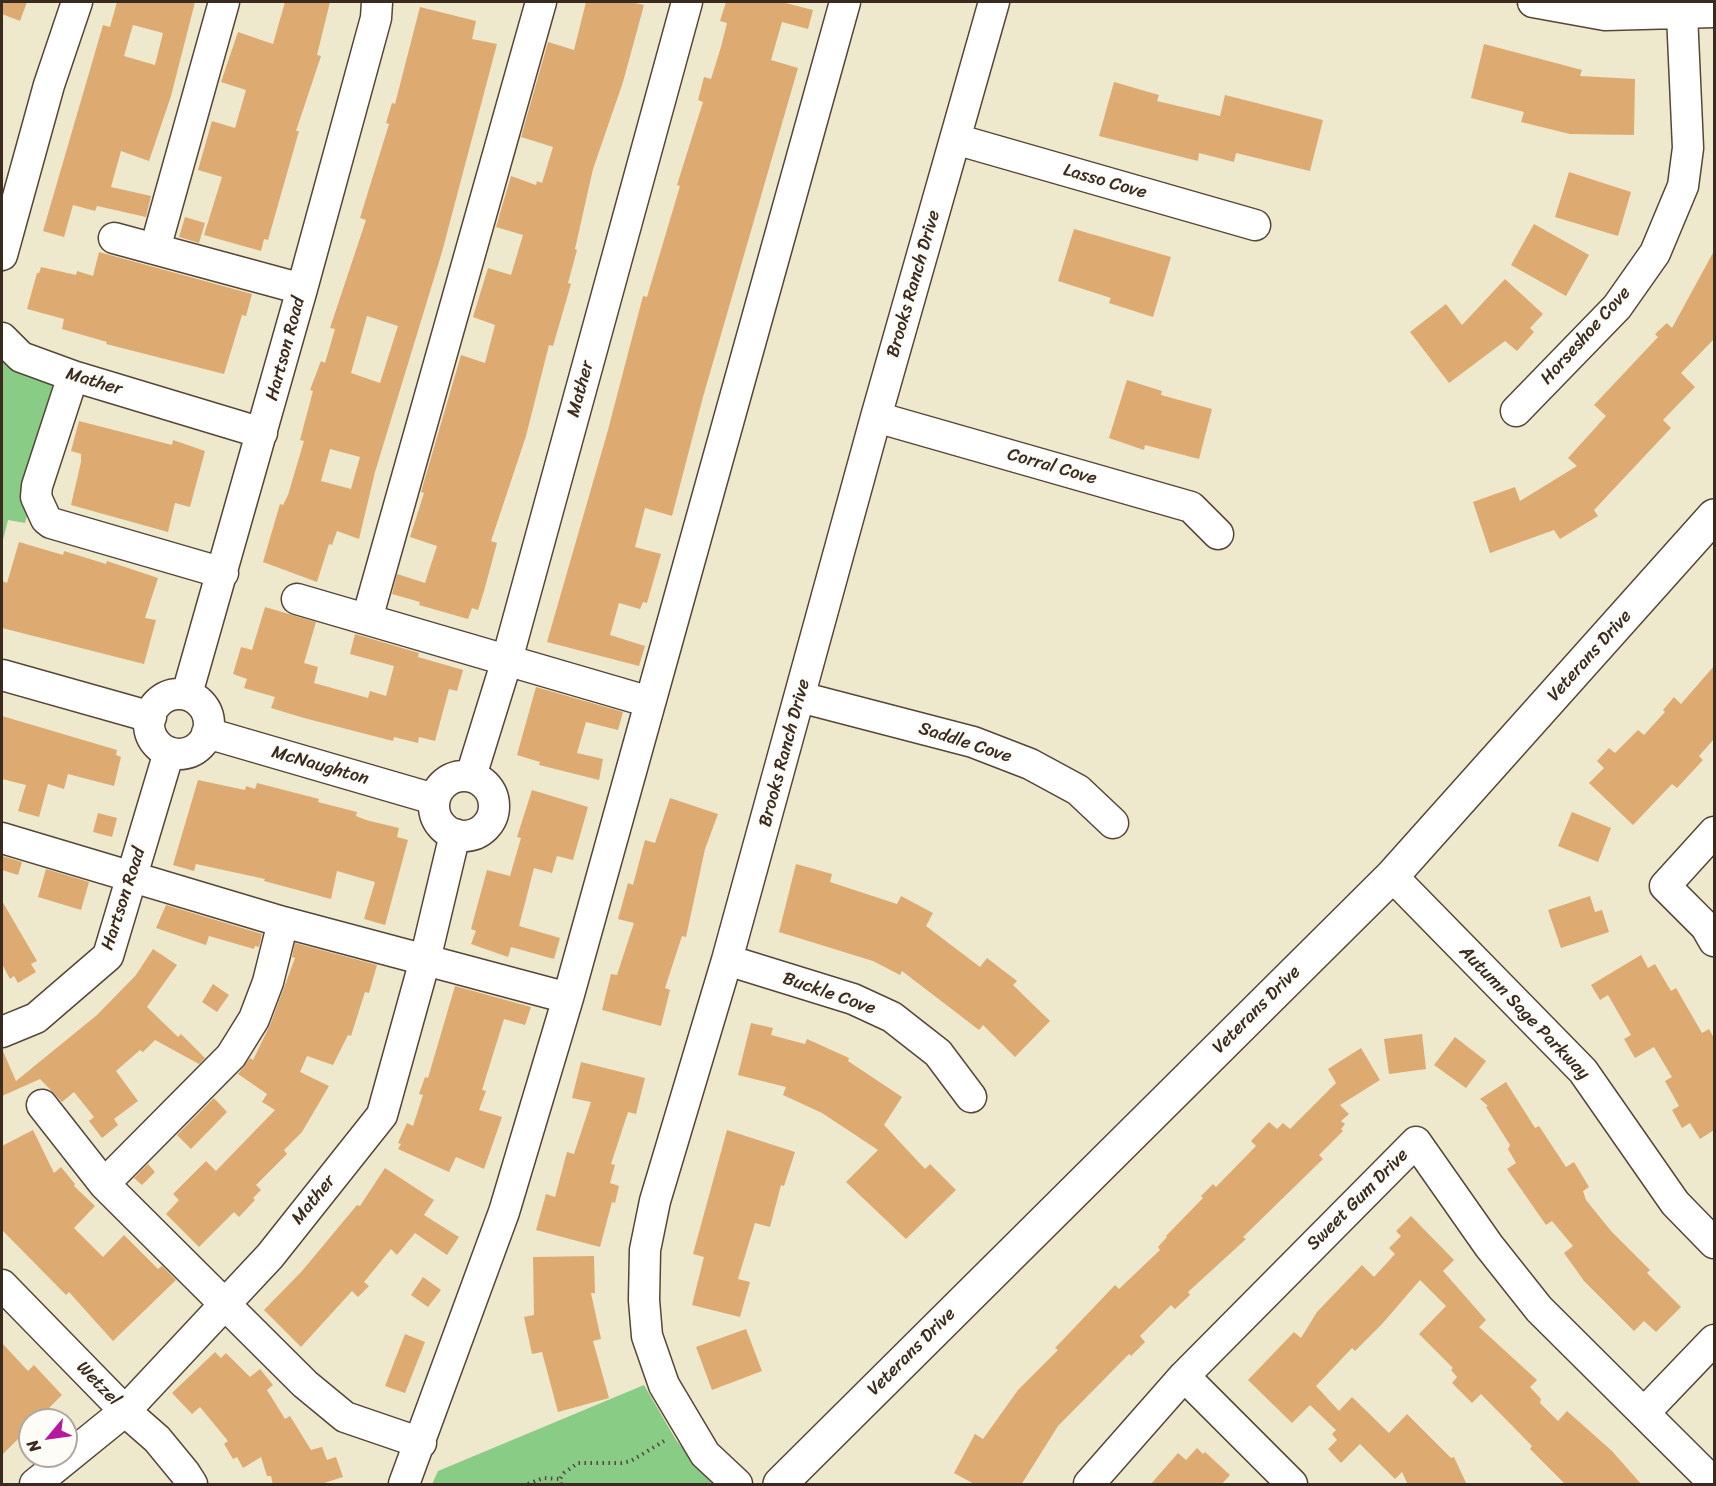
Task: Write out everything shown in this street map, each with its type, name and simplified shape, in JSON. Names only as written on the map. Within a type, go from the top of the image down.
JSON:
[{"type":"main road","name":"Veterans Drive","points":[[780,1485],[1392,876],[1714,516]]},
{"type":"street","points":[[2,255],[13,171],[49,85],[77,2]]},
{"type":"street","points":[[155,249],[224,2]]},
{"type":"street","name":"Hartson Road","points":[[187,694],[302,289],[376,18],[376,2]]},
{"type":"street","points":[[367,619],[541,2]]},
{"type":"street","name":"Mather","points":[[471,776],[507,660],[687,2]]},
{"type":"street","points":[[404,1485],[504,1212],[568,998],[845,2]]},
{"type":"street","name":"Brooks Ranch Drive","points":[[737,1485],[705,1454],[664,1385],[647,1336],[644,1300],[645,1250],[654,1201],[727,960],[876,417],[994,2]]},
{"type":"street","points":[[1533,2],[1605,15],[1714,12]]},
{"type":"street","name":"Horseshoe Cove","points":[[1516,411],[1617,307],[1655,253],[1683,186],[1689,148],[1682,14]]},
{"type":"street","name":"Lasso Cove","points":[[955,139],[1255,225]]},
{"type":"street","points":[[114,238],[302,289]]},
{"type":"street","name":"Mather","points":[[2,338],[21,357],[73,376],[262,433]]},
{"type":"street","points":[[73,376],[37,486],[36,496],[46,519],[51,523],[223,573]]},
{"type":"street","name":"Corral Cove","points":[[876,417],[1191,507],[1218,534]]},
{"type":"street","points":[[297,599],[650,702]]},
{"type":"street","points":[[2,675],[150,717]]},
{"type":"street","points":[[187,694],[202,705],[207,714],[207,733],[199,748],[180,754],[169,752],[158,746],[153,736],[150,717],[159,701],[170,695],[187,694]]},
{"type":"street","name":"Saddle Cove","points":[[800,697],[974,742],[1030,764],[1078,790],[1113,823]]},
{"type":"street","name":"McNaughton","points":[[207,733],[434,799]]},
{"type":"street","name":"Hartson Road","points":[[2,1032],[36,1018],[108,956],[169,752]]},
{"type":"street","points":[[471,776],[487,786],[492,795],[494,812],[484,829],[475,834],[455,834],[439,824],[433,808],[434,799],[443,783],[452,778],[471,776]]},
{"type":"street","points":[[1714,832],[1665,886],[1706,927],[1714,942]]},
{"type":"street","name":"Mather","points":[[35,1485],[124,1411],[270,1256],[382,1114],[425,960],[455,834]]},
{"type":"street","points":[[2,838],[283,922],[568,998]]},
{"type":"street","name":"Autumn Sage Parkway","points":[[1392,876],[1583,1071],[1674,1203],[1714,1243]]},
{"type":"street","points":[[104,1184],[231,1056],[254,1019],[268,982],[283,922]]},
{"type":"street","name":"Buckle Cove","points":[[727,960],[853,999],[892,1017],[938,1053],[971,1097]]},
{"type":"street","points":[[42,1105],[104,1184],[305,1384],[345,1416],[421,1443]]},
{"type":"street","name":"Sweet Gum Drive","points":[[1089,1485],[1184,1376],[1416,1142],[1490,1246],[1539,1309],[1714,1483]]},
{"type":"street","name":"Wetzel","points":[[5,1296],[124,1411],[157,1439],[192,1485]]},
{"type":"street","points":[[1644,1413],[1714,1340]]},
{"type":"street","points":[[1184,1376],[1292,1485]]},
{"type":"path","points":[[561,1485],[560,1479],[570,1467],[578,1463],[632,1461],[664,1441]]},
{"type":"path","points":[[528,1485],[543,1478],[560,1479]]},
{"type":"green space","points":[[2,357],[15,371],[55,385],[60,393],[25,523],[8,520],[2,544]]},
{"type":"green space","points":[[644,1385],[676,1440],[712,1484],[432,1484],[438,1471]]},
{"type":"building","points":[[2,2],[27,2],[20,21],[2,14]]},
{"type":"building","points":[[117,2],[195,2],[171,96],[149,161],[121,151],[111,187],[151,196],[146,217],[97,206],[95,211],[73,205],[64,237],[43,231],[103,25],[110,27]],"holes":[[[133,25],[163,33],[155,65],[124,56]]]},
{"type":"building","points":[[285,2],[330,2],[317,55],[321,56],[296,131],[299,131],[268,240],[264,239],[261,251],[204,235],[222,177],[198,170],[212,121],[235,128],[246,90],[221,82],[238,32],[273,44]]},
{"type":"building","points":[[586,2],[631,2],[644,5],[623,82],[593,169],[568,283],[571,284],[553,346],[549,345],[526,436],[491,541],[497,543],[484,591],[478,610],[472,608],[468,619],[419,605],[420,602],[392,594],[397,574],[425,583],[437,546],[410,537],[424,493],[421,492],[461,355],[485,363],[495,325],[473,317],[488,268],[511,275],[523,235],[496,227],[511,176],[536,185],[537,181],[542,183],[553,147],[521,137],[548,42],[574,50]]},
{"type":"building","points":[[726,2],[782,2],[813,10],[808,29],[782,22],[771,60],[798,68],[703,397],[672,516],[645,508],[635,547],[661,554],[647,603],[643,602],[640,609],[619,603],[610,635],[645,646],[639,666],[547,642],[608,430],[643,296],[647,297],[680,186],[677,185],[703,102],[698,100],[704,77],[711,79],[721,47],[727,23],[720,21]]},
{"type":"building","points":[[420,7],[476,21],[472,39],[497,44],[442,252],[375,472],[359,539],[337,531],[332,545],[329,544],[317,582],[263,562],[280,504],[283,505],[288,495],[304,441],[300,440],[313,391],[310,390],[321,361],[325,363],[335,329],[330,328],[366,220],[360,218],[389,124],[386,123],[392,103],[395,104]],"holes":[[[367,316],[398,326],[380,383],[351,373]],[[330,449],[360,457],[351,489],[321,481]]]},
{"type":"building","points":[[1484,44],[1582,70],[1580,76],[1635,79],[1634,135],[1570,134],[1521,122],[1524,112],[1471,98]]},
{"type":"building","points":[[1114,82],[1159,95],[1157,101],[1220,116],[1225,95],[1323,120],[1310,171],[1236,153],[1234,162],[1199,153],[1198,161],[1099,136]]},
{"type":"building","points":[[1569,172],[1631,192],[1618,236],[1555,217]]},
{"type":"building","points":[[185,217],[205,223],[199,243],[179,237]]},
{"type":"building","points":[[1534,224],[1589,255],[1566,296],[1511,265]]},
{"type":"building","points":[[1074,229],[1171,257],[1153,317],[1109,303],[1111,298],[1058,281]]},
{"type":"building","points":[[1714,251],[1714,339],[1681,373],[1695,387],[1663,420],[1671,428],[1594,510],[1598,516],[1560,539],[1554,530],[1490,553],[1473,502],[1515,487],[1520,501],[1577,466],[1568,458],[1606,416],[1594,405],[1658,337],[1655,334],[1667,323],[1672,328]]},
{"type":"building","points":[[99,252],[252,294],[246,316],[242,315],[224,374],[106,344],[107,342],[62,329],[64,319],[27,309],[37,273],[41,267],[76,275],[77,271],[93,276]]},
{"type":"building","points":[[1505,279],[1543,314],[1530,328],[1534,332],[1517,351],[1505,341],[1449,383],[1410,332],[1446,304],[1462,325]]},
{"type":"building","points":[[1127,380],[1162,391],[1161,395],[1212,409],[1199,459],[1145,445],[1144,450],[1109,438]]},
{"type":"building","points":[[79,421],[172,445],[173,440],[205,451],[190,507],[175,503],[168,532],[71,505],[81,462],[81,454],[71,451]]},
{"type":"building","points":[[19,542],[63,555],[64,551],[106,564],[107,561],[158,578],[145,618],[156,620],[144,664],[2,628],[2,581],[7,583]]},
{"type":"building","points":[[265,607],[316,622],[304,663],[318,667],[314,683],[368,698],[370,691],[386,696],[394,666],[350,654],[355,634],[419,653],[418,657],[463,670],[457,691],[449,689],[435,741],[419,737],[418,743],[394,737],[393,741],[304,718],[271,708],[275,697],[244,688],[247,679],[233,674],[241,647],[252,650]]},
{"type":"building","points":[[1714,666],[1714,739],[1699,756],[1703,760],[1677,788],[1672,784],[1633,825],[1589,783],[1604,768],[1597,761],[1609,748],[1615,753],[1638,730],[1644,735],[1665,712],[1663,710],[1674,697],[1681,704]]},
{"type":"building","points":[[536,687],[623,712],[618,730],[586,722],[577,753],[603,759],[599,780],[539,765],[540,762],[517,755]]},
{"type":"building","points":[[2,716],[117,750],[116,755],[121,757],[114,786],[68,774],[64,789],[48,784],[39,817],[18,811],[26,785],[2,779]]},
{"type":"building","points":[[198,780],[245,790],[246,786],[255,789],[257,783],[319,799],[318,802],[357,812],[356,816],[366,820],[399,828],[397,837],[408,840],[385,925],[364,919],[375,882],[337,871],[331,899],[264,881],[265,879],[196,864],[194,871],[173,865]]},
{"type":"building","points":[[532,790],[588,807],[573,860],[557,856],[552,873],[534,868],[519,926],[560,938],[554,959],[511,947],[508,957],[471,944],[476,931],[471,929],[487,870],[510,876],[521,838],[517,837]]},
{"type":"building","points":[[670,798],[718,814],[705,849],[686,937],[682,936],[665,988],[670,990],[661,1026],[602,1010],[611,974],[617,975],[634,923],[618,919],[628,883],[633,885],[645,840],[655,843]]},
{"type":"building","points":[[1572,812],[1611,828],[1598,862],[1558,846]]},
{"type":"building","points":[[98,813],[117,818],[112,837],[93,832]]},
{"type":"building","points":[[2,856],[22,862],[18,875],[2,870]]},
{"type":"building","points":[[796,864],[832,874],[830,882],[897,904],[901,896],[933,913],[926,926],[980,967],[987,958],[1017,981],[1013,985],[1050,1021],[1015,1057],[983,1025],[979,1030],[902,971],[900,975],[873,961],[779,932]]},
{"type":"building","points":[[46,869],[89,882],[81,910],[38,897]]},
{"type":"building","points":[[1590,896],[1595,912],[1602,910],[1609,932],[1561,948],[1548,910]]},
{"type":"building","points":[[2,901],[37,961],[31,964],[36,972],[18,983],[14,976],[10,979],[2,964]]},
{"type":"building","points":[[166,905],[262,934],[259,947],[255,946],[254,949],[209,936],[206,945],[156,928]]},
{"type":"building","points":[[295,943],[377,965],[369,993],[365,992],[351,1036],[348,1035],[333,1065],[307,1056],[300,1072],[329,1086],[302,1132],[284,1150],[287,1154],[256,1185],[261,1190],[253,1198],[255,1200],[239,1217],[234,1212],[199,1247],[166,1214],[179,1200],[173,1194],[206,1161],[216,1171],[275,1110],[262,1102],[267,1094],[238,1074],[250,1058],[253,1060],[270,1025],[295,958],[292,957]]},
{"type":"building","points":[[153,949],[177,965],[147,1007],[178,1037],[181,1034],[205,1058],[199,1064],[155,1040],[143,1052],[140,1050],[116,1071],[138,1101],[114,1119],[118,1125],[102,1138],[89,1121],[94,1117],[74,1092],[62,1102],[40,1079],[2,1096],[2,1049],[16,1081],[97,1015],[136,975]]},
{"type":"building","points":[[1641,955],[1648,968],[1655,964],[1671,991],[1676,988],[1702,1033],[1709,1029],[1714,1038],[1714,1130],[1700,1139],[1690,1123],[1682,1128],[1672,1110],[1679,1106],[1665,1081],[1672,1077],[1654,1047],[1635,1058],[1624,1039],[1631,1035],[1608,995],[1600,1000],[1591,985]]},
{"type":"building","points":[[213,984],[229,995],[217,1012],[202,1002]]},
{"type":"building","points":[[455,986],[531,1007],[525,1025],[504,1019],[482,1090],[486,1091],[479,1110],[502,1117],[484,1169],[456,1157],[449,1172],[398,1149],[401,1144],[398,1143],[407,1123],[413,1126],[423,1095],[419,1094],[425,1077],[428,1078]]},
{"type":"building","points":[[751,1023],[773,1028],[771,1035],[805,1044],[807,1039],[849,1058],[848,1061],[902,1097],[884,1125],[925,1169],[930,1164],[956,1190],[906,1239],[846,1182],[878,1150],[822,1113],[783,1095],[786,1087],[738,1075]]},
{"type":"building","points":[[1422,1034],[1426,1069],[1389,1074],[1384,1039]]},
{"type":"building","points":[[1455,1037],[1486,1061],[1466,1088],[1434,1065]]},
{"type":"building","points":[[1361,1048],[1380,1080],[1340,1105],[1349,1114],[1341,1121],[1345,1124],[1341,1129],[1343,1131],[1319,1155],[1323,1159],[1243,1237],[1246,1239],[1188,1292],[1190,1295],[1175,1309],[1171,1305],[1140,1336],[1145,1342],[1131,1356],[1129,1354],[1058,1426],[1021,1485],[976,1485],[954,1473],[975,1434],[983,1439],[1018,1390],[1058,1350],[1055,1348],[1115,1285],[1119,1289],[1160,1250],[1158,1247],[1166,1236],[1203,1198],[1201,1196],[1213,1184],[1216,1187],[1256,1146],[1251,1141],[1269,1122],[1277,1129],[1283,1123],[1290,1129],[1336,1083],[1328,1069]]},
{"type":"building","points":[[581,1062],[645,1078],[636,1114],[628,1112],[611,1164],[615,1165],[610,1183],[619,1186],[615,1203],[612,1202],[600,1247],[536,1230],[546,1194],[555,1197],[567,1152],[574,1154],[591,1102],[572,1098]]},
{"type":"building","points":[[1506,1082],[1535,1128],[1539,1126],[1566,1167],[1574,1162],[1589,1187],[1583,1191],[1586,1200],[1611,1231],[1650,1270],[1647,1273],[1681,1307],[1656,1332],[1644,1321],[1634,1331],[1584,1281],[1564,1253],[1573,1246],[1552,1221],[1546,1225],[1507,1169],[1516,1163],[1508,1149],[1510,1145],[1486,1107],[1488,1106],[1480,1099]]},
{"type":"building","points":[[214,1098],[227,1112],[191,1149],[177,1135]]},
{"type":"building","points":[[33,1130],[54,1173],[61,1167],[75,1184],[74,1186],[95,1206],[74,1228],[103,1257],[124,1235],[158,1269],[162,1266],[176,1280],[113,1341],[69,1292],[66,1295],[2,1230],[2,1146]]},
{"type":"building","points":[[727,1130],[795,1152],[784,1186],[781,1185],[770,1227],[755,1223],[738,1279],[750,1282],[740,1317],[692,1305],[704,1257],[693,1254]]},
{"type":"building","points":[[148,1164],[155,1172],[142,1185],[134,1178]]},
{"type":"building","points":[[385,1168],[434,1200],[424,1215],[459,1237],[447,1255],[415,1233],[397,1255],[391,1249],[364,1282],[369,1286],[358,1297],[352,1291],[301,1347],[264,1310],[302,1271],[357,1205],[360,1206]]},
{"type":"building","points":[[1411,1216],[1454,1260],[1443,1271],[1486,1320],[1479,1327],[1537,1380],[1530,1387],[1541,1399],[1540,1403],[1558,1421],[1567,1411],[1612,1451],[1642,1485],[1566,1485],[1481,1394],[1472,1403],[1452,1383],[1457,1377],[1451,1370],[1453,1368],[1419,1334],[1446,1306],[1420,1280],[1382,1324],[1355,1351],[1352,1348],[1316,1386],[1339,1411],[1352,1397],[1389,1433],[1407,1414],[1451,1458],[1454,1457],[1467,1485],[1408,1485],[1402,1472],[1395,1479],[1360,1444],[1341,1463],[1328,1449],[1337,1440],[1332,1434],[1336,1430],[1310,1405],[1292,1423],[1248,1380],[1294,1332],[1301,1338],[1317,1312],[1362,1265],[1374,1277],[1395,1254],[1389,1248],[1401,1236],[1396,1231]]},
{"type":"building","points":[[594,1256],[595,1293],[591,1293],[601,1339],[593,1341],[609,1398],[558,1412],[542,1352],[532,1354],[524,1317],[534,1315],[533,1257]]},
{"type":"building","points":[[423,1277],[441,1290],[428,1307],[411,1295]]},
{"type":"building","points":[[746,1329],[762,1371],[712,1390],[696,1347]]},
{"type":"building","points":[[405,1334],[425,1342],[405,1393],[385,1386]]},
{"type":"building","points":[[2,1343],[28,1371],[34,1365],[62,1395],[49,1408],[18,1408],[18,1439],[2,1455]]},
{"type":"building","points":[[215,1352],[221,1358],[226,1353],[250,1377],[260,1369],[273,1385],[267,1390],[285,1419],[290,1416],[311,1450],[322,1447],[327,1460],[336,1457],[343,1477],[318,1485],[273,1485],[271,1476],[267,1476],[261,1457],[243,1468],[237,1457],[233,1459],[224,1444],[228,1441],[200,1407],[192,1414],[172,1393]]},
{"type":"building","points":[[1197,1448],[1203,1454],[1205,1452],[1230,1475],[1221,1485],[1150,1485],[1178,1453],[1186,1460]]}]
